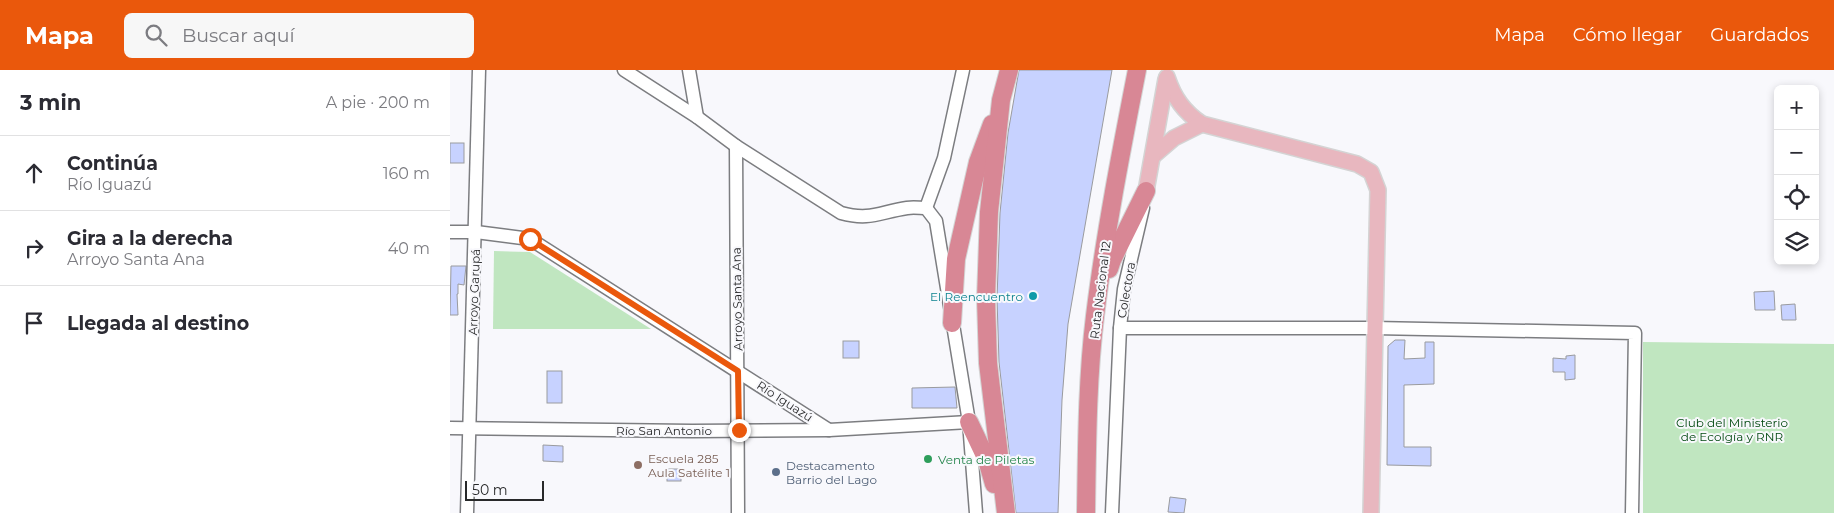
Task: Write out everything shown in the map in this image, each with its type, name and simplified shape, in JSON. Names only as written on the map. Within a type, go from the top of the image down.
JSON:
[{"type":"highway","points":[[952,323],[956,259],[978,162],[1010,70]]},
{"type":"highway","name":"Ruta Nacional 12","points":[[1086,513],[1087,427],[1095,317],[1115,179],[1137,70]]},
{"type":"highway","points":[[1001,100],[989,212],[986,299],[988,363],[1004,513]]},
{"type":"highway","points":[[1095,317],[1112,260],[1146,191]]},
{"type":"highway","points":[[969,422],[987,460],[1004,513]]},
{"type":"main road","points":[[1167,74],[1171,92],[1179,105],[1202,124],[1357,164],[1371,172],[1378,190],[1371,513]]},
{"type":"main road","name":"Colectora","points":[[1146,191],[1167,74]]},
{"type":"main road","points":[[1153,156],[1174,138],[1202,124]]},
{"type":"street","name":"Arroyo Garupá","points":[[467,513],[479,70]]},
{"type":"street","points":[[624,70],[697,117],[736,146],[841,213],[856,217],[875,216],[908,208],[926,208]]},
{"type":"street","points":[[689,70],[697,117]]},
{"type":"street","points":[[926,208],[944,158],[963,70]]},
{"type":"street","name":"Arroyo Santa Ana","points":[[736,146],[738,513]]},
{"type":"street","name":"Colectora","points":[[1112,513],[1120,328],[1124,289],[1146,191]]},
{"type":"street","points":[[926,208],[936,222],[969,422],[976,513]]},
{"type":"street","name":"Río Iguazú","points":[[450,232],[476,232],[530,239],[829,430]]},
{"type":"street","points":[[1120,328],[1374,328],[1635,332],[1632,513]]},
{"type":"street","name":"Río San Antonio","points":[[450,428],[692,431],[829,430],[969,422]]},
{"type":"green space","points":[[494,251],[530,252],[651,329],[493,329]]},
{"type":"green space","name":"Club del Ministerio de Ecolgía y RNR","points":[[1643,342],[1834,344],[1834,513],[1643,513]]},
{"type":"building","name":"El Reencuentro","points":[[1019,70],[1112,70],[1068,324],[1062,400],[1058,513],[1016,513],[999,362],[997,299],[1000,213],[1008,133]]},
{"type":"building","points":[[450,143],[464,143],[464,163],[450,163]]},
{"type":"building","points":[[451,266],[466,266],[464,285],[458,284],[458,315],[450,315]]},
{"type":"building","points":[[1774,291],[1775,310],[1755,310],[1754,292]]},
{"type":"building","points":[[1795,304],[1796,320],[1782,320],[1781,305]]},
{"type":"building","points":[[1395,340],[1405,340],[1404,359],[1425,358],[1425,342],[1434,342],[1434,384],[1404,385],[1404,447],[1431,447],[1431,466],[1387,465],[1388,346]]},
{"type":"building","points":[[843,341],[859,341],[859,358],[843,358]]},
{"type":"building","points":[[1575,355],[1575,379],[1565,380],[1565,372],[1553,372],[1553,358],[1566,359],[1566,356]]},
{"type":"building","points":[[547,371],[562,371],[562,403],[547,403]]},
{"type":"building","points":[[955,387],[957,408],[912,408],[912,388]]},
{"type":"building","points":[[543,445],[563,446],[563,462],[543,461]]},
{"type":"building","points":[[667,469],[681,469],[681,481],[667,481]]},
{"type":"building","points":[[1170,497],[1186,499],[1184,513],[1168,512]]},
{"type":"place","name":"El Reencuentro","points":[[1033,296]]},
{"type":"place","name":"Venta de Piletas","points":[[928,459]]},
{"type":"place","name":"Escuela 285 Aula Satélite 1","points":[[638,465]]},
{"type":"place","name":"Destacamento Barrio del Lago","points":[[776,472]]},
{"type":"route","points":[[530,239],[738,371],[739,430]]}]
